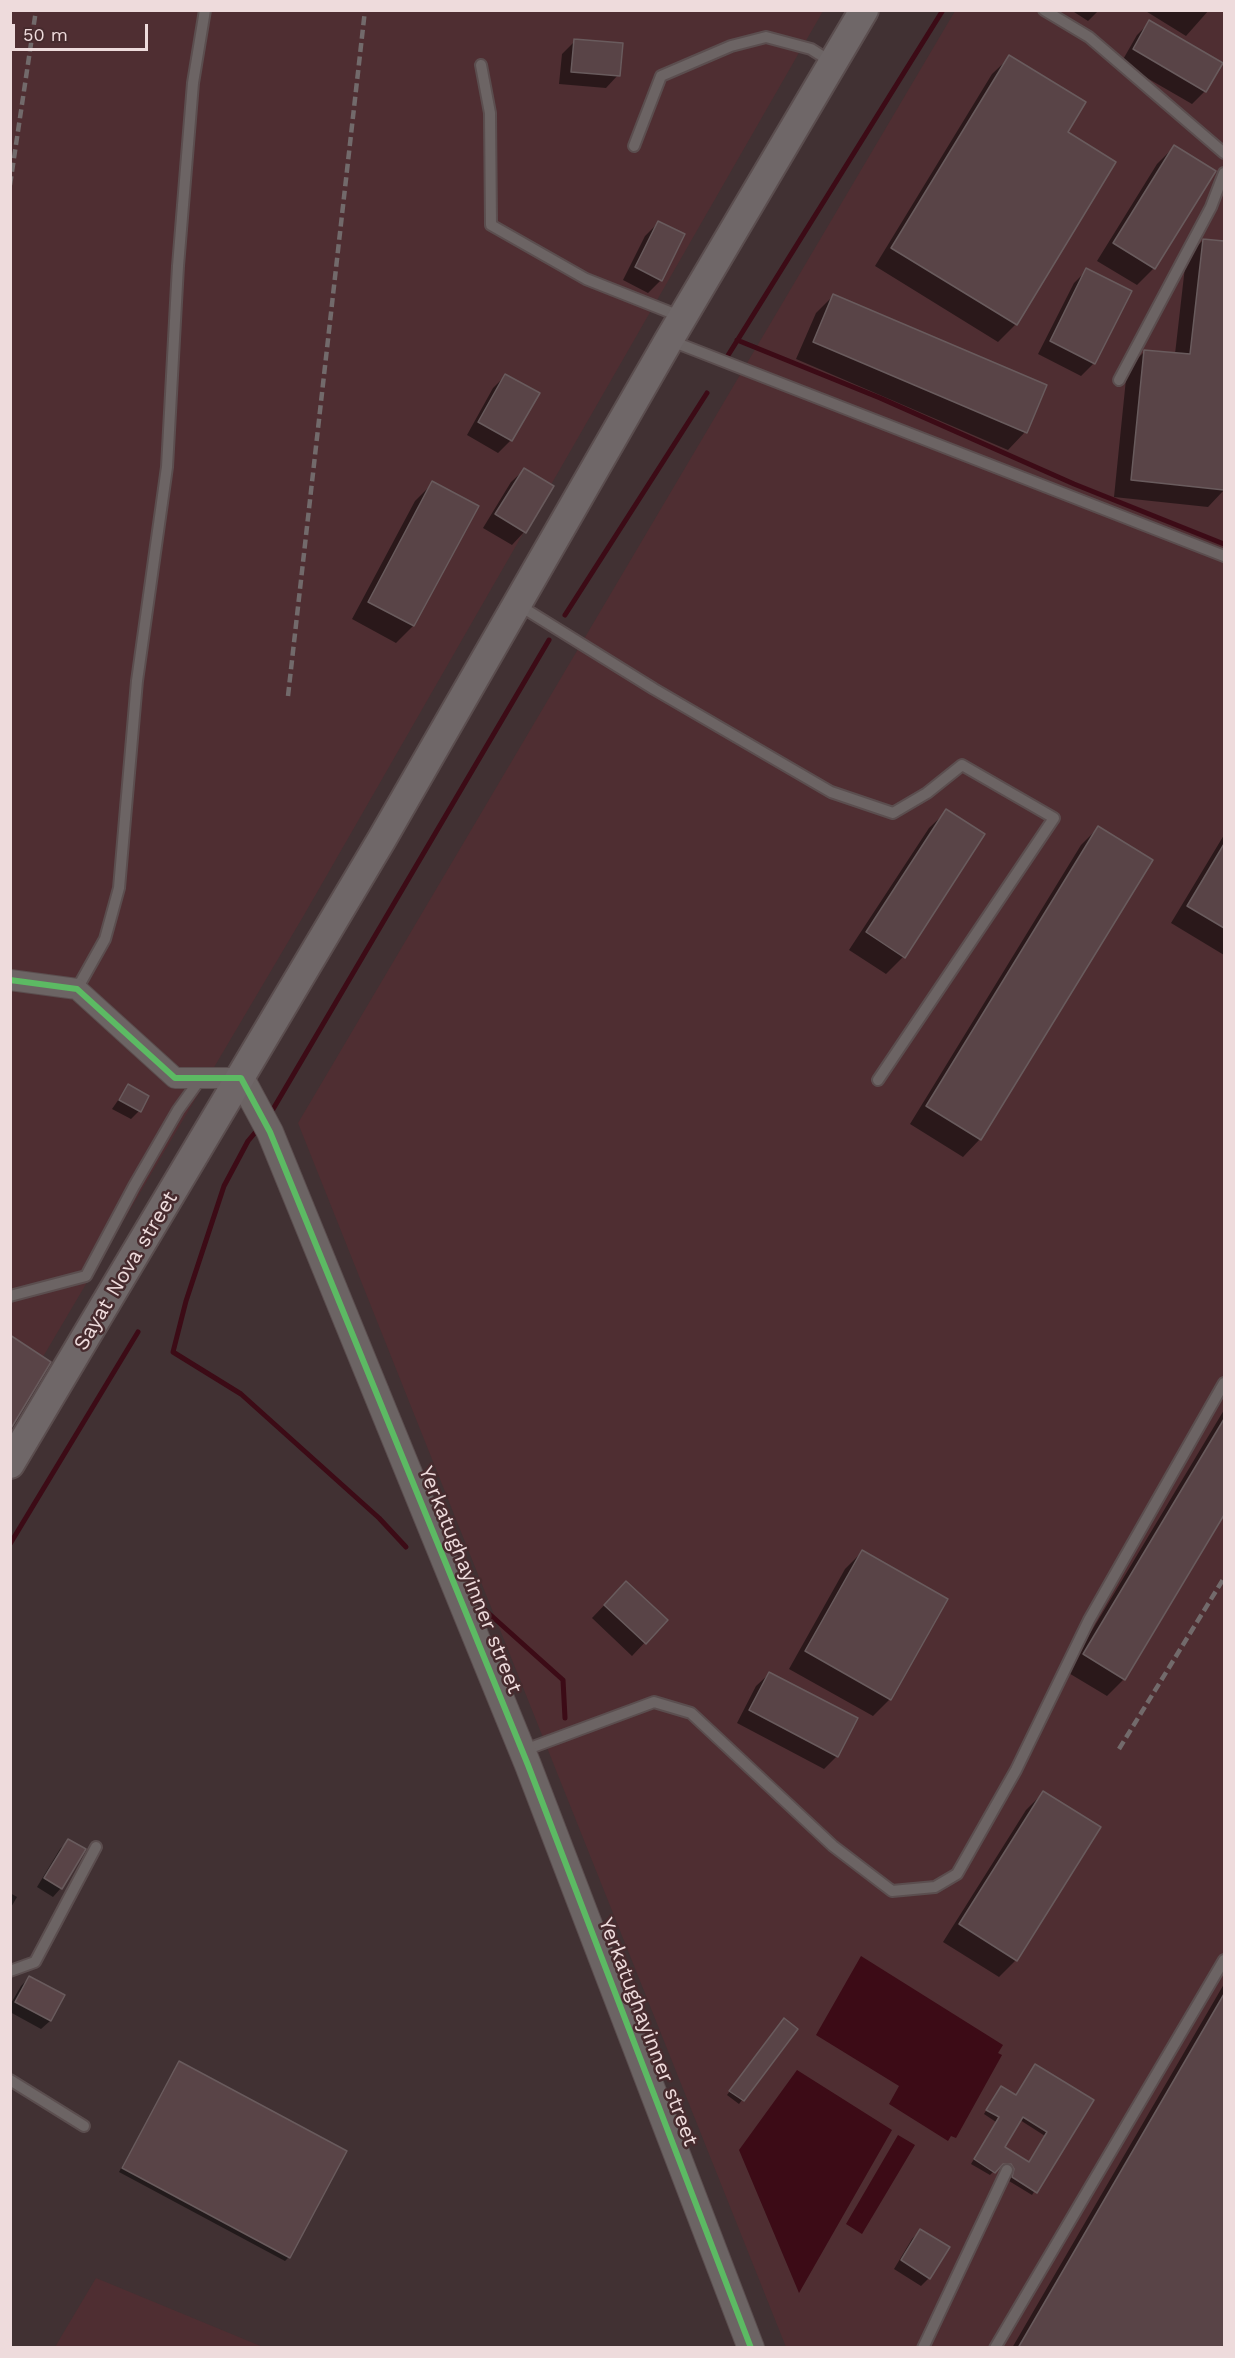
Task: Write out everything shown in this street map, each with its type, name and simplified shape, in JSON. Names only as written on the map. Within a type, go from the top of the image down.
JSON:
[{"type":"main road","name":"Sayat Nova street","points":[[10,1464],[241,1078],[864,10]]},
{"type":"street","points":[[10,980],[77,988],[175,1078],[241,1078]]},
{"type":"street","name":"Yerkatughayinner street","points":[[241,1078],[270,1132],[522,1751],[751,2348]]},
{"type":"lane","points":[[77,988],[105,939],[119,888],[137,681],[167,467],[178,266],[193,83],[205,10]]},
{"type":"lane","points":[[1044,10],[1089,37],[1224,153]]},
{"type":"lane","points":[[634,146],[661,76],[731,46],[766,37],[811,49],[833,63]]},
{"type":"lane","points":[[481,65],[490,113],[491,225],[676,329],[1224,556]]},
{"type":"lane","points":[[1119,380],[1211,207],[1224,173]]},
{"type":"lane","points":[[517,603],[654,689],[831,792],[893,813],[927,793],[962,765],[1054,818],[878,1080]]},
{"type":"lane","points":[[10,1296],[86,1276],[178,1110],[201,1078]]},
{"type":"lane","points":[[522,1751],[654,1702],[691,1713],[833,1846],[892,1891],[935,1887],[957,1874],[1016,1770],[1089,1620],[1224,1383]]},
{"type":"lane","points":[[10,1971],[35,1962],[96,1847]]},
{"type":"lane","points":[[995,2348],[1224,1960]]},
{"type":"lane","points":[[10,2080],[84,2126]]},
{"type":"lane","points":[[923,2348],[1006,2169]]},
{"type":"shaded area","points":[[11,11],[823,11],[304,915],[11,1411]]},
{"type":"shaded area","points":[[955,11],[1224,11],[1224,2347],[786,2347],[298,1123]]},
{"type":"shaded area","points":[[861,1956],[1003,2045],[998,2053],[1002,2055],[956,2138],[951,2136],[948,2141],[889,2104],[899,2086],[816,2035]]},
{"type":"shaded area","points":[[797,2070],[892,2130],[799,2293],[739,2150]]},
{"type":"shaded area","points":[[898,2135],[915,2145],[862,2234],[846,2224]]},
{"type":"shaded area","points":[[96,2278],[263,2347],[55,2347]]},
{"type":"building","points":[[1149,20],[1223,63],[1206,92],[1133,49]]},
{"type":"building","points":[[574,39],[623,43],[620,76],[571,72]]},
{"type":"building","points":[[1009,55],[1086,102],[1068,132],[1116,162],[1017,325],[891,248]]},
{"type":"building","points":[[1174,145],[1216,171],[1155,269],[1113,243]]},
{"type":"building","points":[[658,221],[685,234],[662,281],[635,267]]},
{"type":"building","points":[[1203,239],[1224,241],[1224,490],[1131,480],[1144,350],[1190,354]]},
{"type":"building","points":[[1086,268],[1132,291],[1095,364],[1050,341]]},
{"type":"building","points":[[833,294],[1047,385],[1027,433],[813,342]]},
{"type":"building","points":[[505,374],[540,393],[512,441],[478,422]]},
{"type":"building","points":[[524,468],[554,486],[526,533],[495,514]]},
{"type":"building","points":[[432,481],[479,506],[414,626],[368,602]]},
{"type":"building","points":[[946,809],[985,834],[905,958],[866,932]]},
{"type":"building","points":[[1098,826],[1153,860],[981,1140],[926,1106]]},
{"type":"building","points":[[1224,844],[1224,928],[1187,906]]},
{"type":"building","points":[[128,1084],[149,1096],[141,1112],[119,1100]]},
{"type":"building","points":[[10,1335],[51,1362],[10,1430]]},
{"type":"building","points":[[1224,1419],[1224,1515],[1125,1680],[1083,1654]]},
{"type":"building","points":[[862,1550],[948,1599],[891,1700],[805,1651]]},
{"type":"building","points":[[626,1581],[668,1620],[646,1644],[604,1605]]},
{"type":"building","points":[[769,1672],[858,1718],[838,1757],[749,1710]]},
{"type":"building","points":[[1043,1791],[1101,1827],[1017,1961],[959,1924]]},
{"type":"building","points":[[68,1839],[86,1849],[62,1889],[44,1878]]},
{"type":"building","points":[[29,1976],[65,1995],[51,2021],[15,2002]]},
{"type":"building","points":[[1224,1994],[1224,2348],[1018,2348]]},
{"type":"building","points":[[784,2018],[798,2029],[744,2101],[729,2091]]},
{"type":"building","points":[[179,2061],[347,2151],[290,2258],[122,2168]]},
{"type":"building","points":[[1035,2064],[1094,2100],[1037,2193],[1012,2177],[1014,2169],[1011,2164],[1003,2164],[995,2173],[974,2159],[999,2117],[986,2110],[1001,2086],[1016,2095]],"holes":[[[1023,2117],[1047,2132],[1029,2162],[1005,2147]]]},
{"type":"building","points":[[920,2229],[950,2247],[930,2279],[901,2260]]},
{"type":"waterway","points":[[727,357],[943,10]]},
{"type":"waterway","points":[[737,340],[880,398],[1074,484],[1224,544]]},
{"type":"waterway","points":[[565,615],[707,393]]},
{"type":"waterway","points":[[269,1116],[549,640]]},
{"type":"waterway","points":[[259,1128],[248,1141],[224,1186],[186,1301],[173,1352],[241,1394],[379,1518],[406,1547]]},
{"type":"waterway","points":[[10,1544],[138,1332]]},
{"type":"waterway","points":[[485,1610],[563,1680],[565,1718]]},
{"type":"railway","points":[[10,185],[36,10]]},
{"type":"railway","points":[[288,696],[365,10]]},
{"type":"railway","points":[[1119,1749],[1224,1578]]},
{"type":"cycle path","points":[[10,980],[77,989],[175,1078],[241,1078],[270,1132],[528,1765],[751,2348]]}]
